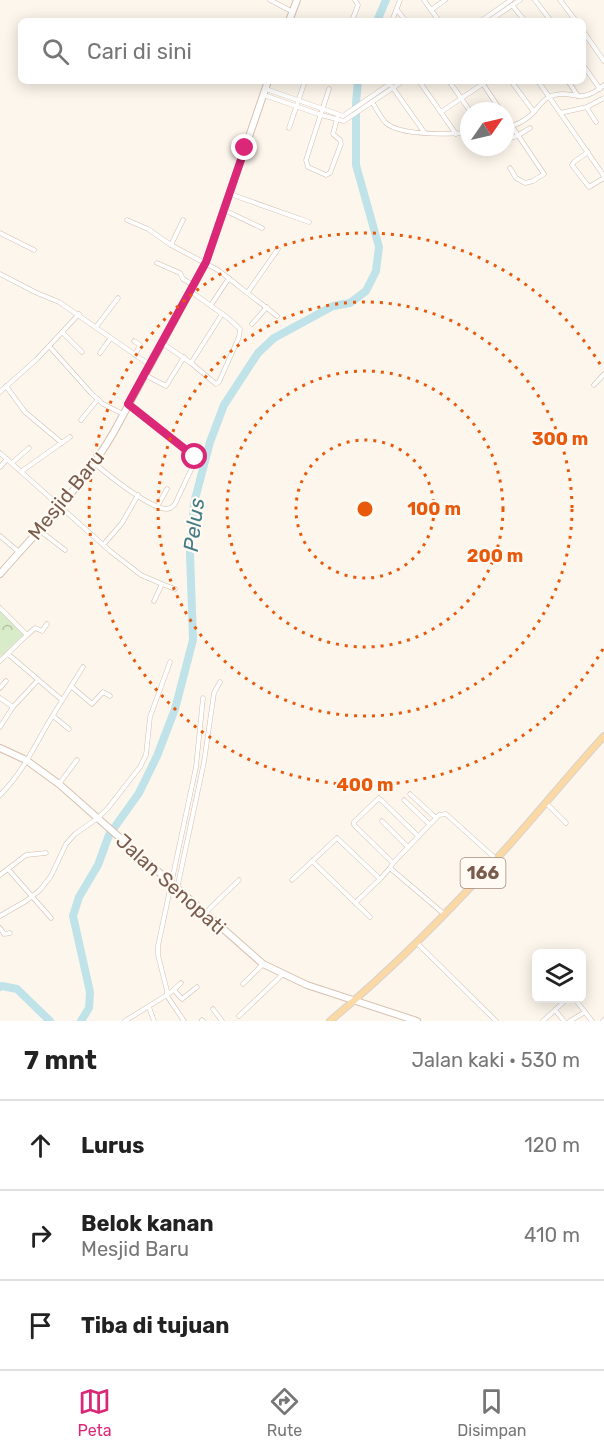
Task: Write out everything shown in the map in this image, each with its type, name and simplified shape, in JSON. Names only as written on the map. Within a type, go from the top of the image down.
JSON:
[{"type":"main road","name":"166","points":[[330,1021],[417,943],[496,859],[604,736]]},
{"type":"street","points":[[270,0],[293,12]]},
{"type":"street","points":[[291,18],[297,0]]},
{"type":"street","points":[[353,18],[358,5],[355,0]]},
{"type":"street","points":[[394,18],[400,0]]},
{"type":"street","points":[[424,0],[437,18]]},
{"type":"street","points":[[431,10],[445,0]]},
{"type":"street","points":[[498,0],[504,8]]},
{"type":"street","points":[[494,18],[511,2],[520,0]]},
{"type":"street","points":[[535,0],[549,18]]},
{"type":"street","points":[[560,0],[573,18]]},
{"type":"street","points":[[511,2],[523,18]]},
{"type":"street","points":[[398,10],[404,18]]},
{"type":"street","points":[[586,35],[604,61]]},
{"type":"street","points":[[586,69],[600,88]]},
{"type":"street","name":"Mesjid Baru","points":[[0,574],[60,506],[103,451],[145,375],[206,262],[267,84]]},
{"type":"street","points":[[289,128],[304,84]]},
{"type":"street","points":[[265,92],[337,117],[342,121],[390,84]]},
{"type":"street","points":[[392,84],[424,133]]},
{"type":"street","points":[[421,84],[456,134]]},
{"type":"street","points":[[451,84],[464,102]]},
{"type":"street","points":[[441,112],[481,84]]},
{"type":"street","points":[[485,84],[496,102]]},
{"type":"street","points":[[514,84],[534,112]]},
{"type":"street","points":[[540,84],[588,152],[604,177],[589,187],[573,165],[588,152]]},
{"type":"street","points":[[570,84],[578,97]]},
{"type":"street","points":[[514,127],[534,112],[541,102],[549,98],[563,94],[578,97],[590,96],[604,85]]},
{"type":"street","points":[[329,89],[306,160],[308,167],[326,175],[330,173],[341,144],[333,134],[337,117]]},
{"type":"street","points":[[560,113],[587,107],[604,98]]},
{"type":"street","points":[[369,101],[389,125],[424,133],[460,134]]},
{"type":"street","points":[[587,107],[596,122]]},
{"type":"street","points":[[514,136],[530,128]]},
{"type":"street","points":[[510,168],[516,178],[525,183],[544,174],[514,130]]},
{"type":"street","points":[[229,194],[309,222]]},
{"type":"street","points":[[223,209],[262,228]]},
{"type":"street","points":[[127,220],[148,229],[171,245],[206,262],[277,316]]},
{"type":"street","points":[[171,245],[183,220]]},
{"type":"street","points":[[0,233],[34,249]]},
{"type":"street","points":[[248,292],[278,249]]},
{"type":"street","points":[[158,263],[179,272],[191,288],[238,326],[240,332],[219,382],[216,384],[192,363],[161,342]]},
{"type":"street","points":[[0,274],[59,302],[150,365]]},
{"type":"street","points":[[211,305],[229,278]]},
{"type":"street","points":[[96,327],[118,298]]},
{"type":"street","points":[[252,324],[267,307]]},
{"type":"street","points":[[0,392],[49,346],[78,314]]},
{"type":"street","points":[[192,363],[222,314]]},
{"type":"street","points":[[62,332],[82,352]]},
{"type":"street","points":[[100,353],[110,339]]},
{"type":"street","points":[[134,341],[140,345],[135,355]]},
{"type":"street","points":[[49,346],[98,399],[123,414]]},
{"type":"street","points":[[145,375],[166,386],[184,357]]},
{"type":"street","points":[[594,385],[604,374]]},
{"type":"street","points":[[6,386],[26,412],[62,443]]},
{"type":"street","points":[[81,420],[98,399]]},
{"type":"street","points":[[94,463],[125,489],[168,509],[175,504],[196,459],[128,404]]},
{"type":"street","points":[[22,471],[70,437]]},
{"type":"street","points":[[12,463],[29,448]]},
{"type":"street","points":[[0,453],[141,575],[175,589]]},
{"type":"street","points":[[0,466],[7,459]]},
{"type":"street","points":[[158,505],[167,489]]},
{"type":"street","points":[[104,544],[122,523],[138,495]]},
{"type":"street","points":[[38,530],[65,550]]},
{"type":"street","points":[[0,536],[19,552]]},
{"type":"street","points":[[154,601],[162,584]]},
{"type":"street","points":[[0,608],[27,635]]},
{"type":"street","points":[[0,661],[27,635],[36,628],[42,631],[47,624]]},
{"type":"street","points":[[8,654],[62,700]]},
{"type":"street","points":[[0,916],[32,898],[51,876],[71,837],[120,793],[143,760],[148,746],[150,717],[170,662]]},
{"type":"street","points":[[0,795],[26,760],[83,668]]},
{"type":"street","points":[[0,727],[13,707],[38,680]]},
{"type":"street","points":[[0,688],[6,681]]},
{"type":"street","points":[[197,987],[182,999],[167,991],[158,951],[204,762],[214,693],[220,682]]},
{"type":"street","points":[[71,686],[92,704],[103,692],[110,696]]},
{"type":"street","points":[[0,698],[13,707]]},
{"type":"street","points":[[174,887],[196,767],[203,698]]},
{"type":"street","points":[[52,716],[69,729]]},
{"type":"street","name":"Jalan Senopati","points":[[0,748],[26,760],[59,784],[263,964],[307,985],[353,1002],[417,1021]]},
{"type":"street","points":[[59,784],[77,760]]},
{"type":"street","points":[[410,794],[436,818]]},
{"type":"street","points":[[418,836],[379,798],[354,822],[354,825],[391,866],[444,914]]},
{"type":"street","points":[[404,800],[429,824]]},
{"type":"street","points":[[546,803],[567,823]]},
{"type":"street","points":[[355,903],[441,813],[448,816],[496,859]]},
{"type":"street","points":[[382,821],[408,847]]},
{"type":"street","points":[[292,880],[337,838],[380,879]]},
{"type":"street","points":[[0,875],[26,855],[46,853]]},
{"type":"street","points":[[312,861],[370,917]]},
{"type":"street","points":[[8,869],[51,918]]},
{"type":"street","points":[[204,914],[238,880]]},
{"type":"street","points":[[0,928],[4,934],[10,933]]},
{"type":"street","points":[[417,943],[496,1021]]},
{"type":"street","points":[[243,984],[263,964]]},
{"type":"street","points":[[238,1016],[283,974]]},
{"type":"street","points":[[125,1021],[171,993],[181,983]]},
{"type":"street","points":[[171,993],[184,1021]]},
{"type":"street","points":[[543,1021],[563,1003]]},
{"type":"street","points":[[577,1003],[592,1021]]},
{"type":"street","points":[[148,1021],[153,1019],[149,1007]]},
{"type":"street","points":[[213,1009],[222,1021]]},
{"type":"street","points":[[555,1010],[564,1021]]},
{"type":"street","points":[[570,1021],[585,1012]]},
{"type":"green space","points":[[0,605],[23,628],[25,634],[0,657]]},
{"type":"waterway","name":"Pelus","points":[[378,18],[386,0]]},
{"type":"waterway","name":"Pelus","points":[[81,1021],[89,1008],[90,992],[73,916],[79,897],[98,865],[109,835],[139,793],[157,756],[175,709],[193,640],[190,553],[194,503],[210,442],[224,405],[258,353],[274,338],[333,306],[350,303],[366,291],[376,271],[379,247],[356,165],[358,84]]},
{"type":"waterway","name":"Pelus","points":[[0,987],[17,989],[50,1021]]},
{"type":"route","points":[[195,457],[128,404],[206,262],[245,148]]}]
